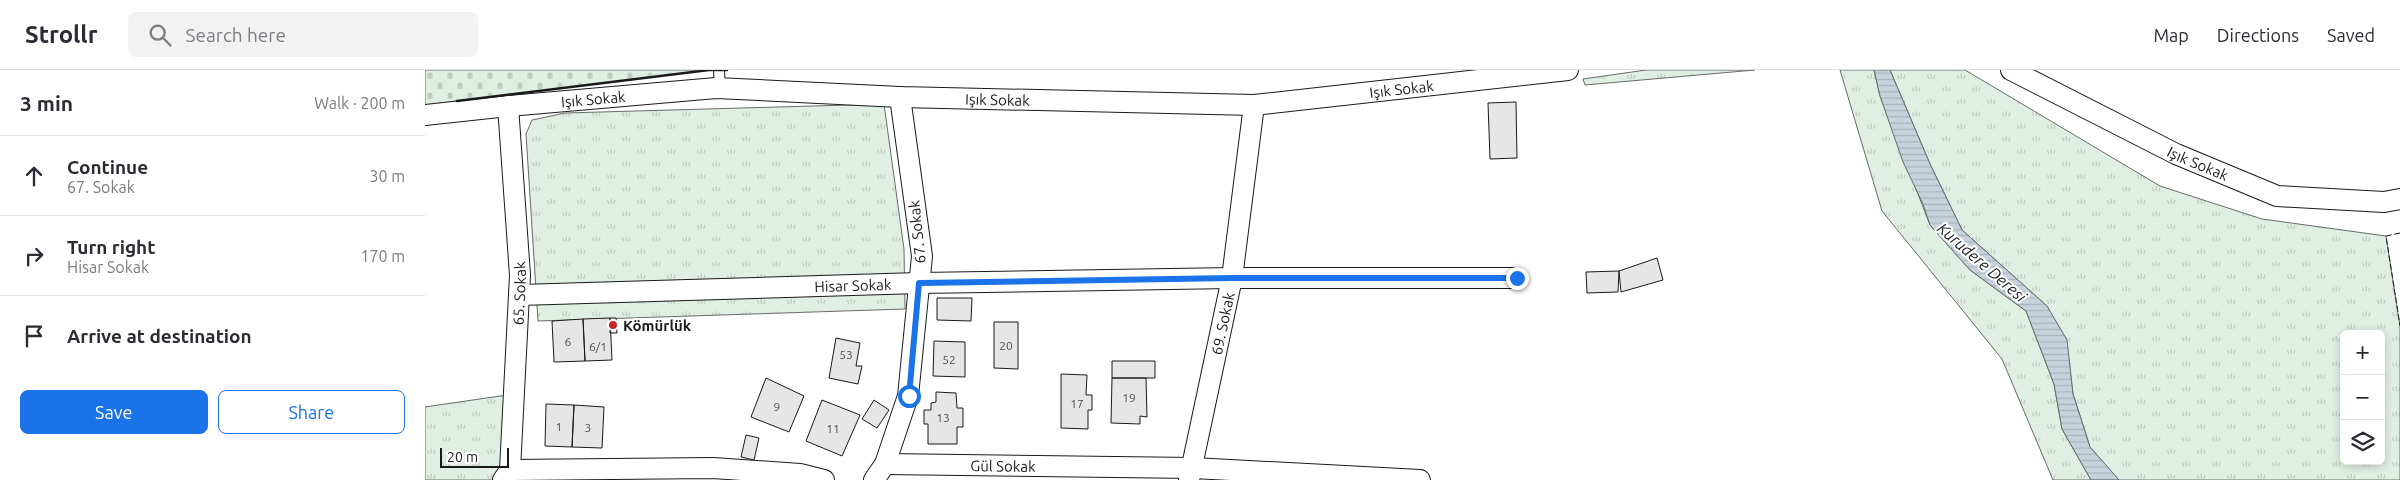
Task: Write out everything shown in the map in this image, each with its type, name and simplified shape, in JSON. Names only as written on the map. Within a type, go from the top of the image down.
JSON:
[{"type":"street","name":"Işık Sokak","points":[[425,115],[719,79],[899,97],[1254,105],[1568,70]]},
{"type":"street","name":"Işık Sokak","points":[[2011,70],[2176,154],[2277,196],[2384,202],[2400,199]]},
{"type":"street","name":"67. Sokak","points":[[879,472],[909,396],[922,256],[899,97]]},
{"type":"street","name":"69. Sokak","points":[[1191,474],[1232,278],[1254,105]]},
{"type":"street","name":"65. Sokak","points":[[507,475],[520,275],[508,106]]},
{"type":"street","name":"Hisar Sokak","points":[[519,295],[919,283],[1232,278],[1517,278]]},
{"type":"street","name":"Gül Sokak","points":[[879,472],[1191,474],[1420,480]]},
{"type":"street","points":[[507,475],[800,474],[824,480]]},
{"type":"green space","points":[[425,70],[709,70],[425,105]]},
{"type":"green space","points":[[1646,70],[1755,70],[1585,85],[1583,79]]},
{"type":"green space","points":[[1840,70],[1874,70],[1880,96],[1930,225],[1970,270],[2026,311],[2054,384],[2062,429],[2091,480],[2053,480],[2002,359],[1882,211]]},
{"type":"green space","points":[[1890,70],[1965,70],[2160,186],[2262,219],[2386,236],[2400,326],[2400,480],[2119,480],[2090,447],[2073,394],[2066,340],[2047,306],[1962,230],[1930,164]]},
{"type":"green space","points":[[884,104],[904,249],[905,309],[538,321],[526,134],[532,120],[565,113]]},
{"type":"green space","points":[[507,395],[500,480],[425,480],[425,407]]},
{"type":"water","name":"Kurudere Deresi","points":[[1874,70],[1890,70],[1930,164],[1962,230],[2047,306],[2067,340],[2073,394],[2090,447],[2119,480],[2091,480],[2062,429],[2054,384],[2026,311],[1970,270],[1930,225],[1923,204],[1903,162],[1880,96]]},
{"type":"building","points":[[1516,102],[1517,158],[1490,159],[1488,103]]},
{"type":"building","points":[[1657,258],[1663,280],[1621,292],[1619,271]]},
{"type":"building","points":[[1619,271],[1618,292],[1587,293],[1586,272]]},
{"type":"building","points":[[937,298],[972,298],[971,321],[937,320]]},
{"type":"building","name":"Kömürlük","points":[[610,318],[616,318],[617,333],[610,333]]},
{"type":"building","points":[[610,318],[612,360],[585,361],[583,319]]},
{"type":"building","points":[[583,319],[585,361],[554,362],[552,321]]},
{"type":"building","points":[[994,322],[1018,322],[1018,369],[994,368]]},
{"type":"building","points":[[836,338],[860,343],[856,366],[862,366],[858,384],[829,378]]},
{"type":"building","points":[[934,341],[965,342],[965,377],[933,376]]},
{"type":"building","points":[[1112,361],[1155,361],[1155,378],[1112,378]]},
{"type":"building","points":[[1061,374],[1087,375],[1086,395],[1092,395],[1092,410],[1088,410],[1088,429],[1061,428]]},
{"type":"building","points":[[766,378],[804,396],[789,432],[751,417]]},
{"type":"building","points":[[1112,378],[1146,378],[1147,417],[1140,416],[1140,424],[1111,423]]},
{"type":"building","points":[[936,392],[956,393],[957,408],[963,408],[963,427],[957,427],[957,444],[928,444],[928,424],[924,424],[924,410],[931,410],[931,403],[936,402]]},
{"type":"building","points":[[822,400],[860,415],[842,456],[806,441]]},
{"type":"building","points":[[874,400],[889,410],[877,428],[862,419]]},
{"type":"building","points":[[546,404],[574,405],[572,447],[545,446]]},
{"type":"building","points":[[574,405],[604,407],[602,448],[572,447]]},
{"type":"building","points":[[746,435],[759,438],[754,460],[741,457]]},
{"type":"fence","points":[[2400,233],[2386,236],[2400,326]]},
{"type":"wall","points":[[457,101],[709,70],[727,70]]},
{"type":"place","name":"Kömürlük","points":[[613,325]]},
{"type":"route","points":[[909,396],[919,283],[1232,278],[1517,278]]}]
